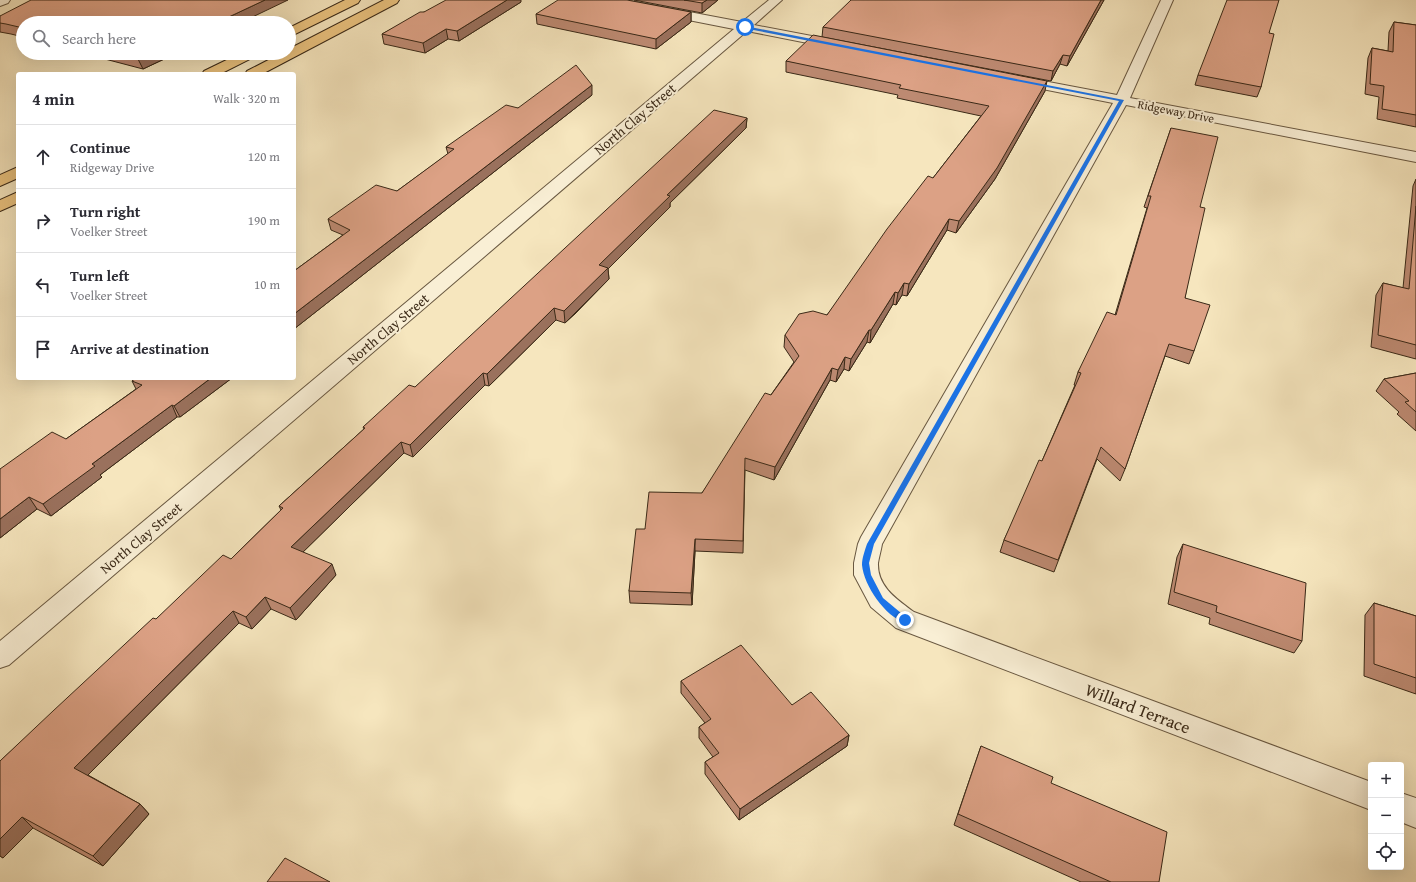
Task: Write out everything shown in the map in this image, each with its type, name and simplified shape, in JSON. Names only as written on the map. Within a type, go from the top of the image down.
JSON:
[{"type":"main road","points":[[296,29],[354,0]]},
{"type":"main road","points":[[296,51],[393,0]]},
{"type":"main road","points":[[213,72],[236,60]]},
{"type":"main road","points":[[256,72],[279,60]]},
{"type":"main road","points":[[0,181],[16,173]]},
{"type":"main road","points":[[0,206],[16,197]]},
{"type":"street","points":[[0,2],[4,0]]},
{"type":"street","points":[[607,0],[853,48]]},
{"type":"street","name":"North Clay Street","points":[[0,657],[776,0]]},
{"type":"street","name":"Willard Terrace","points":[[1168,0],[1122,100],[870,544],[866,563],[867,575],[880,600],[905,620],[1368,795]]},
{"type":"street","name":"Ridgeway Drive","points":[[1007,78],[1416,157]]},
{"type":"street","points":[[1404,808],[1416,813]]},
{"type":"building","points":[[31,0],[265,0],[231,16],[16,16],[16,26],[0,23],[0,16]]},
{"type":"building","points":[[446,0],[507,0],[457,31],[446,29],[423,43],[382,34],[420,12],[424,12]]},
{"type":"building","points":[[558,0],[627,0],[691,12],[656,39],[536,14]]},
{"type":"building","points":[[684,0],[707,0],[702,3]]},
{"type":"building","points":[[851,0],[1101,0],[1070,56],[1063,55],[1053,71],[823,27]]},
{"type":"building","points":[[1227,0],[1279,0],[1269,33],[1274,34],[1261,87],[1198,75]]},
{"type":"building","points":[[1394,22],[1416,25],[1416,115],[1382,109],[1384,86],[1370,84],[1372,48],[1393,52]]},
{"type":"building","points":[[813,35],[1047,81],[997,168],[959,221],[949,219],[909,284],[904,283],[898,293],[895,292],[851,359],[845,357],[838,370],[832,368],[775,467],[745,458],[743,541],[695,539],[691,593],[629,591],[636,529],[645,529],[649,492],[702,493],[765,393],[771,395],[799,356],[785,335],[799,314],[813,311],[827,315],[887,229],[928,176],[933,178],[989,106],[899,88],[901,85],[786,61]]},
{"type":"building","points":[[576,65],[592,85],[296,312],[296,270],[350,230],[328,219],[376,185],[397,191],[454,149],[446,147],[506,105],[518,108]]},
{"type":"building","points":[[714,110],[747,118],[667,195],[670,196],[599,265],[608,268],[564,311],[554,308],[487,374],[483,373],[410,445],[401,442],[291,547],[332,564],[290,608],[265,597],[246,617],[233,611],[74,768],[140,804],[93,856],[22,817],[0,839],[0,761],[153,618],[156,619],[223,555],[231,559],[283,508],[279,506],[365,428],[363,427],[409,385],[415,387]]},
{"type":"building","points":[[1171,128],[1218,137],[1200,207],[1205,208],[1185,298],[1210,305],[1194,351],[1169,344],[1125,469],[1101,447],[1058,560],[1004,540],[1039,460],[1042,461],[1081,373],[1078,372],[1107,312],[1116,315],[1151,196],[1148,196]]},
{"type":"building","points":[[1416,206],[1416,345],[1378,335],[1383,283],[1409,289]]},
{"type":"building","points":[[1416,373],[1416,412],[1405,402],[1409,401],[1384,379]]},
{"type":"building","points":[[208,380],[92,464],[95,466],[43,504],[29,497],[0,519],[0,469],[52,432],[66,439],[142,385],[132,381]]},
{"type":"building","points":[[1183,544],[1306,583],[1302,641],[1216,612],[1217,606],[1174,592]]},
{"type":"building","points":[[1374,603],[1416,616],[1416,678],[1374,664]]},
{"type":"building","points":[[741,645],[792,705],[811,692],[849,735],[740,809],[705,762],[719,753],[699,727],[711,719],[681,681]]},
{"type":"building","points":[[981,746],[1053,777],[1051,783],[1167,832],[1159,882],[1111,882],[958,814]]},
{"type":"building","points":[[285,858],[330,882],[267,882]]},
{"type":"route","points":[[745,27],[1122,100],[870,544],[866,563],[867,575],[880,600],[905,620]]}]
